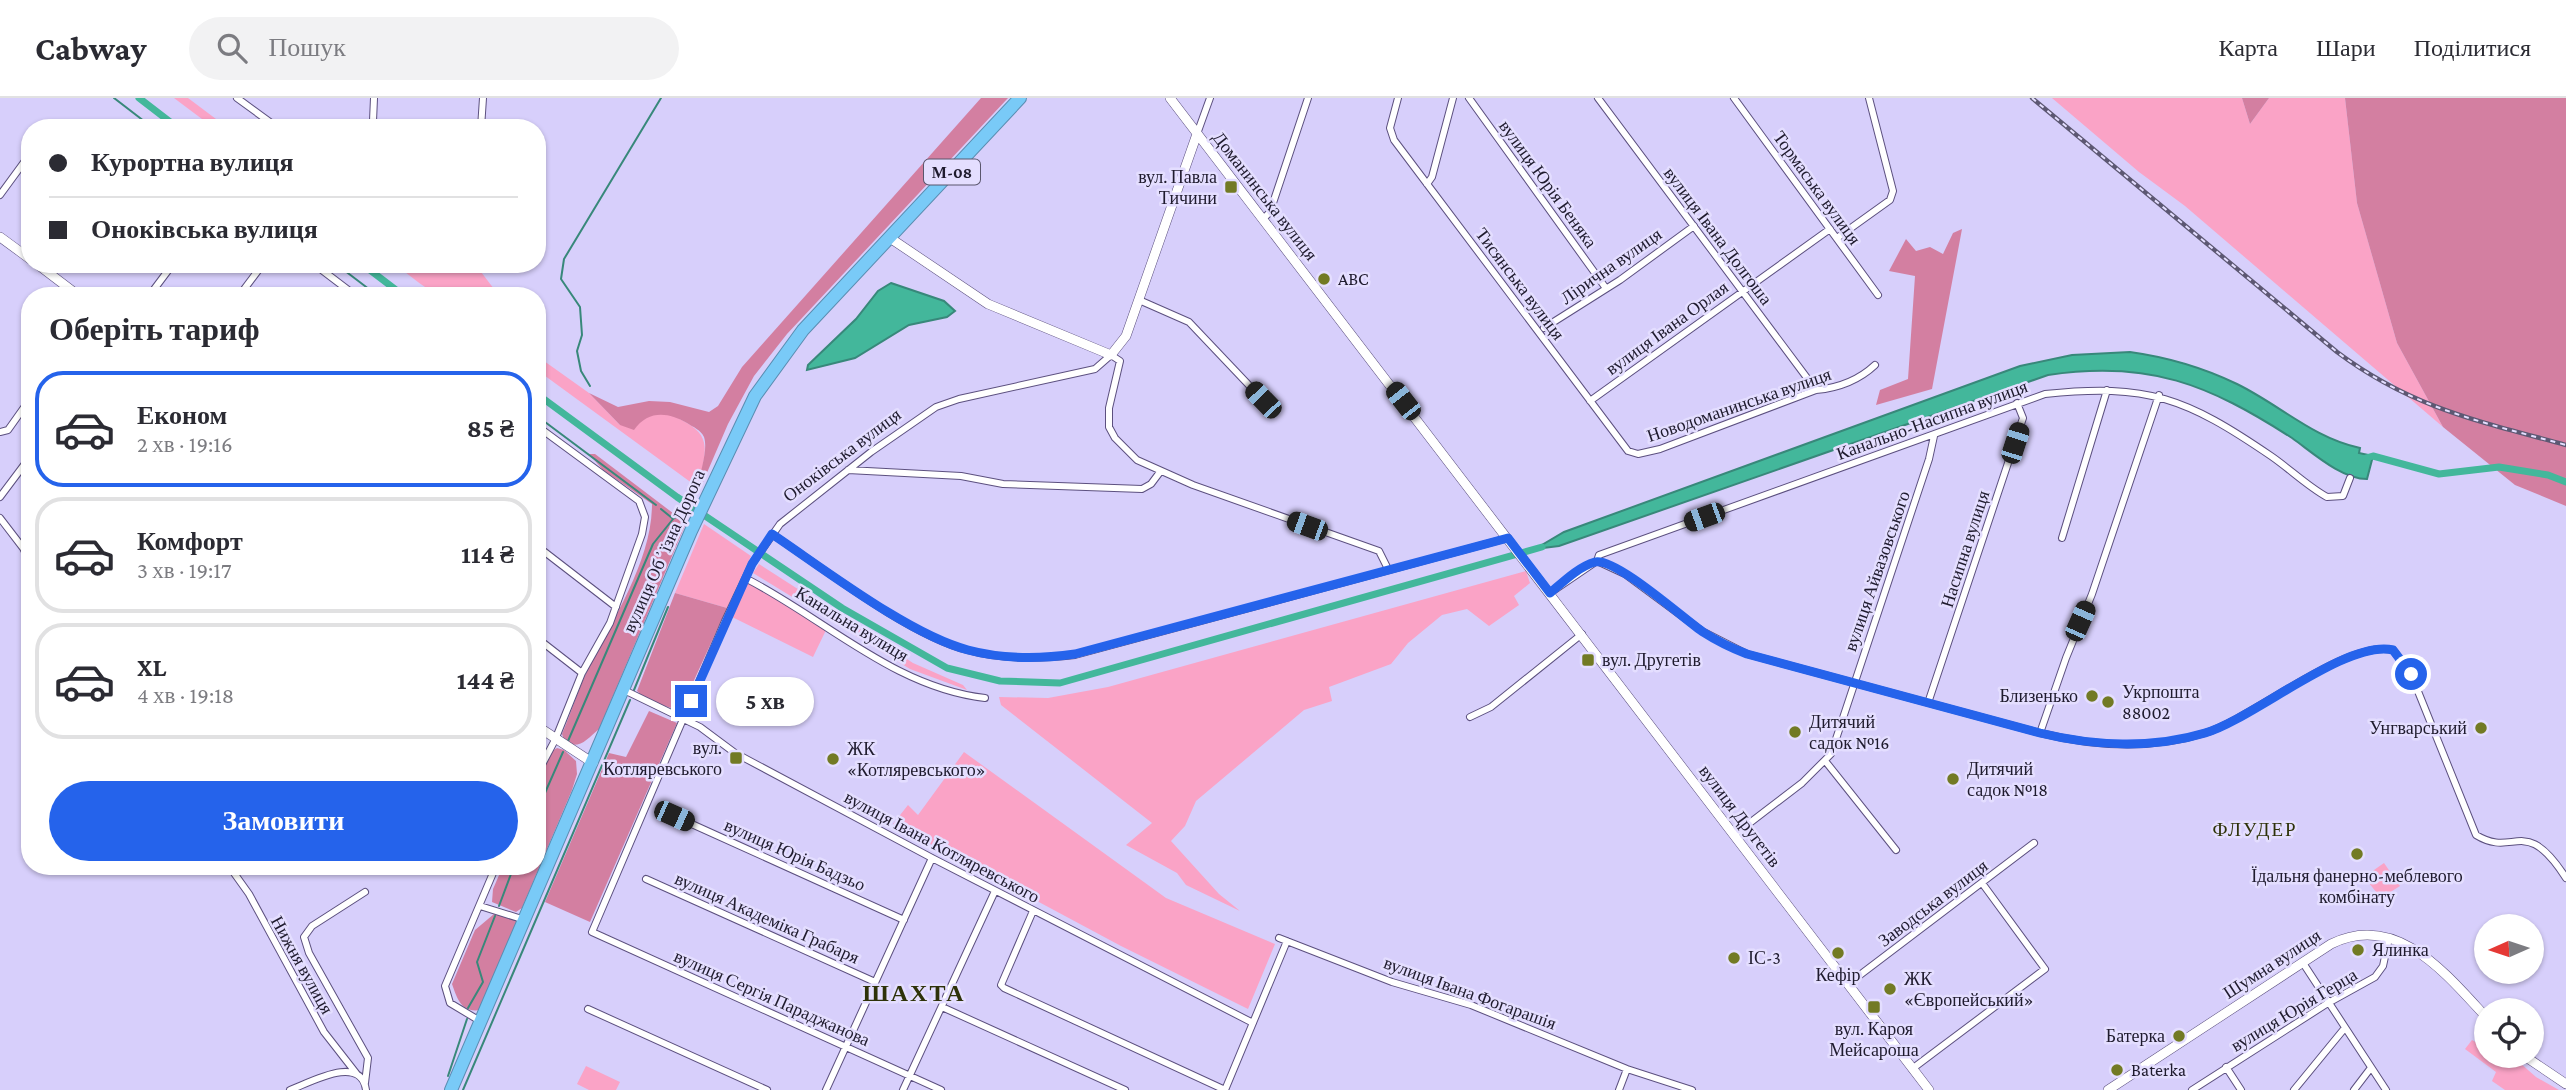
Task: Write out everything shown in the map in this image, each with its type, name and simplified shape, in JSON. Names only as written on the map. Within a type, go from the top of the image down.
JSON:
[{"type":"highway","name":"вулиця Обʼїзна Дорога","points":[[546,872],[739,424],[770,373],[803,330],[1020,98]]},
{"type":"highway","name":"вулиця Обʼїзна Дорога","points":[[451,1090],[544,875]]},
{"type":"main road","name":"Доманинська вулиця","points":[[1170,98],[1526,562]]},
{"type":"main road","name":"Оноківська вулиця","points":[[1111,355],[1122,344],[1197,134]]},
{"type":"main road","points":[[0,237],[21,252]]},
{"type":"main road","points":[[890,238],[988,304],[1111,355]]},
{"type":"main road","points":[[49,273],[67,287]]},
{"type":"main road","name":"вулиця Другетів","points":[[1526,562],[1929,1090]]},
{"type":"main road","points":[[546,733],[593,763]]},
{"type":"main road","name":"Шумна вулиця","points":[[2108,1090],[2303,963],[2345,939],[2374,935],[2407,945],[2430,959],[2474,1005]]},
{"type":"main road","points":[[2542,1068],[2566,1084]]},
{"type":"street","points":[[237,98],[266,119]]},
{"type":"street","points":[[373,119],[374,98]]},
{"type":"street","points":[[482,119],[483,98]]},
{"type":"street","points":[[1197,134],[1210,98]]},
{"type":"street","points":[[1263,219],[1270,212],[1308,98]]},
{"type":"street","name":"Тисянська вулиця","points":[[1398,98],[1390,128],[1394,140],[1590,401]]},
{"type":"street","points":[[1427,184],[1432,177],[1453,98]]},
{"type":"street","name":"вулиця Юрія Беняка","points":[[1469,98],[1605,287]]},
{"type":"street","name":"вулиця Івана Долгоша","points":[[1598,98],[1816,390]]},
{"type":"street","name":"Тормаська вулиця","points":[[1734,98],[1878,295]]},
{"type":"street","points":[[1837,239],[1890,200],[1894,191],[1869,98]]},
{"type":"street","points":[[0,195],[21,166]]},
{"type":"street","name":"Лірична вулиця","points":[[1544,328],[1620,280],[1694,226]]},
{"type":"street","name":"вулиця Івана Орлая","points":[[1590,401],[1830,229]]},
{"type":"street","points":[[246,287],[257,273]]},
{"type":"street","points":[[326,273],[344,287]]},
{"type":"street","points":[[1139,300],[1189,322],[1263,400]]},
{"type":"street","points":[[1111,355],[1120,361],[1109,408],[1111,433],[1137,460],[1160,471],[1379,551],[1388,569]]},
{"type":"street","name":"Оноківська вулиця","points":[[592,932],[752,564],[772,534],[791,513],[936,407],[959,399],[1095,369],[1111,355]]},
{"type":"street","name":"Новодоманинська вулиця","points":[[1590,401],[1623,447],[1638,454],[1660,449],[1816,390],[1842,385],[1875,365]]},
{"type":"street","points":[[2062,538],[2107,390]]},
{"type":"street","name":"Канально-Насипна вулиця","points":[[1550,593],[1597,561],[1601,554],[2045,394],[2107,390],[2159,395],[2224,425],[2328,497],[2343,496],[2350,478]]},
{"type":"street","points":[[2040,733],[2092,594],[2159,395]]},
{"type":"street","name":"Насипна вулиця","points":[[1928,703],[2023,418],[2017,403]]},
{"type":"street","points":[[0,432],[8,430],[21,412]]},
{"type":"street","points":[[546,433],[639,501],[643,510],[642,534],[616,607],[582,673],[546,757]]},
{"type":"street","name":"вулиця Айвазовського","points":[[1826,762],[1930,459],[1934,436]]},
{"type":"street","points":[[871,452],[873,470]]},
{"type":"street","points":[[0,497],[21,469]]},
{"type":"street","points":[[848,470],[961,476],[1003,484],[1142,489],[1151,484],[1160,471]]},
{"type":"street","points":[[0,518],[21,545]]},
{"type":"street","name":"Канальна вулиця","points":[[772,534],[934,636],[965,650],[1005,656],[1075,654],[1388,569],[1511,542]]},
{"type":"street","points":[[546,554],[616,607]]},
{"type":"street","points":[[1597,561],[1625,574],[1682,617],[1728,646],[1854,683],[2083,742],[2115,744],[2205,733],[2370,649],[2393,650],[2411,674],[2476,835],[2492,841],[2523,839],[2540,845],[2566,878]]},
{"type":"street","name":"Канальна вулиця","points":[[747,579],[906,674],[963,695],[985,698]]},
{"type":"street","points":[[1470,717],[1491,707],[1582,634]]},
{"type":"street","points":[[546,645],[582,673]]},
{"type":"street","name":"вулиця Івана Котляревського","points":[[623,690],[647,704],[683,718],[735,753],[932,858],[1252,1023]]},
{"type":"street","points":[[1734,835],[1826,762],[1896,850]]},
{"type":"street","name":"вулиця Юрія Бадзьо","points":[[674,816],[904,920]]},
{"type":"street","name":"Заводська вулиця","points":[[1848,984],[2034,843]]},
{"type":"street","points":[[826,1090],[932,858]]},
{"type":"street","name":"Нижня вулиця","points":[[235,875],[249,894],[324,1032],[366,1087]]},
{"type":"street","points":[[480,1021],[450,1003],[445,992],[492,875]]},
{"type":"street","name":"вулиця Академіка Грабаря","points":[[646,878],[875,982]]},
{"type":"street","points":[[1912,1069],[2045,969],[1982,883]]},
{"type":"street","points":[[903,1090],[995,891]]},
{"type":"street","points":[[365,892],[312,926],[304,937],[309,953],[368,1058],[366,1087]]},
{"type":"street","points":[[480,906],[525,920]]},
{"type":"street","points":[[1033,911],[1010,960],[1001,985],[1003,988],[1225,1090],[1287,941]]},
{"type":"street","name":"вулиця Сергія Параджанова","points":[[592,932],[941,1090]]},
{"type":"street","name":"вулиця Івана Фогарашія","points":[[1279,938],[1392,982],[1471,1005],[1627,1069],[1692,1090]]},
{"type":"street","name":"вулиця Юрія Герца","points":[[2192,1090],[2379,972],[2389,939]]},
{"type":"street","points":[[2303,963],[2386,1090]]},
{"type":"street","points":[[942,1007],[1125,1090]]},
{"type":"street","points":[[588,1009],[767,1090]]},
{"type":"street","points":[[2294,1090],[2344,1029]]},
{"type":"street","points":[[2226,1068],[2241,1090]]},
{"type":"street","points":[[1619,1090],[1627,1069]]},
{"type":"street","points":[[2354,1090],[2370,1069]]},
{"type":"street","points":[[290,1090],[334,1073],[356,1073]]},
{"type":"shaded area","points":[[174,98],[188,98],[216,119],[202,119]]},
{"type":"shaded area","points":[[981,98],[1008,98],[787,334],[754,376],[728,424],[703,482],[699,481],[705,442],[699,431],[680,419],[666,415],[652,416],[634,430],[620,425],[589,393],[618,407],[649,401],[670,402],[709,412],[718,406],[742,367]]},
{"type":"shaded area","points":[[2052,98],[2242,98],[2250,124],[2269,98],[2345,98],[2357,203],[2397,343],[2443,427],[2185,206],[2139,172]]},
{"type":"shaded area","points":[[2242,98],[2269,98],[2250,124]]},
{"type":"shaded area","points":[[2345,98],[2566,98],[2566,506],[2515,485],[2443,427],[2397,343],[2357,203]]},
{"type":"shaded area","points":[[1962,229],[1932,389],[1876,405],[1880,390],[1908,379],[1915,276],[1889,271],[1906,239],[1916,251],[1930,247],[1943,254],[1953,233]]},
{"type":"shaded area","points":[[406,273],[482,273],[492,287],[425,287]]},
{"type":"shaded area","points":[[891,283],[944,301],[955,311],[947,317],[909,325],[855,358],[807,370],[808,365],[856,319],[878,291]]},
{"type":"shaded area","points":[[2130,352],[2185,364],[2224,378],[2253,392],[2327,437],[2360,448],[2359,453],[2373,456],[2367,479],[2337,470],[2262,419],[2205,390],[2147,374],[2084,371],[2048,375],[1559,546],[1535,549],[1564,532],[2020,366],[2072,355]]},
{"type":"shaded area","points":[[546,362],[589,393],[620,425],[661,413],[675,416],[695,429],[701,435],[705,448],[700,481],[703,482],[700,489],[546,377]]},
{"type":"shaded area","points":[[589,454],[595,454],[686,523],[599,729],[583,742],[571,745],[565,743],[562,734],[588,669],[638,568],[650,525],[652,504],[603,470]]},
{"type":"shaded area","points":[[704,524],[751,556],[727,608],[675,593]]},
{"type":"shaded area","points":[[759,564],[913,663],[963,685],[967,690],[910,669],[753,573]]},
{"type":"shaded area","points":[[1526,571],[1530,583],[1514,596],[1519,605],[1489,626],[1467,609],[1442,615],[1408,643],[1391,664],[1329,687],[1332,701],[1304,710],[1196,801],[1185,826],[1171,841],[1219,894],[1240,911],[1186,885],[1177,873],[1126,845],[1152,823],[1001,705],[999,697],[1048,698],[1108,687]]},
{"type":"shaded area","points":[[747,579],[827,628],[813,657],[728,615]]},
{"type":"shaded area","points":[[675,593],[727,608],[680,711],[647,700],[637,691]]},
{"type":"shaded area","points":[[649,711],[677,723],[590,922],[545,902],[609,753],[626,757]]},
{"type":"shaded area","points":[[557,748],[564,750],[576,761],[577,774],[546,851],[546,764],[552,751]]},
{"type":"shaded area","points":[[964,752],[1166,898],[1275,944],[1248,1009],[1121,946],[893,824],[908,805],[918,815]]},
{"type":"shaded area","points":[[2384,863],[2400,886],[2381,898],[2364,877]]},
{"type":"shaded area","points":[[499,875],[536,875],[522,908],[516,912],[492,902],[493,889]]},
{"type":"shaded area","points":[[494,914],[517,920],[480,1010],[468,1009],[461,1003],[452,984],[475,930]]},
{"type":"shaded area","points":[[2472,1040],[2474,1041],[2474,1056],[2465,1049]]},
{"type":"shaded area","points":[[586,1066],[620,1082],[616,1090],[589,1090],[577,1084]]},
{"type":"shaded area","points":[[2491,1068],[2526,1068],[2559,1090],[2505,1090],[2492,1081],[2496,1072]]},
{"type":"waterway","points":[[114,98],[141,119]]},
{"type":"waterway","points":[[139,98],[166,119]]},
{"type":"waterway","points":[[590,386],[581,371],[577,351],[582,335],[580,307],[561,279],[564,259],[661,98]]},
{"type":"waterway","points":[[348,273],[366,287]]},
{"type":"waterway","points":[[374,273],[392,287]]},
{"type":"waterway","points":[[546,401],[677,497],[842,608],[947,668],[1000,681],[1060,683],[1542,547]]},
{"type":"waterway","points":[[546,423],[656,505]]},
{"type":"waterway","points":[[2366,458],[2373,456],[2439,474],[2499,467],[2548,475],[2566,482]]},
{"type":"waterway","points":[[568,741],[653,544],[673,519],[690,506]]},
{"type":"waterway","points":[[661,509],[672,518]]},
{"type":"waterway","points":[[634,690],[668,607]]},
{"type":"waterway","points":[[463,1090],[630,700]]},
{"type":"waterway","points":[[546,791],[563,752]]},
{"type":"waterway","points":[[499,906],[511,875]]},
{"type":"waterway","points":[[468,1008],[483,982],[477,962],[495,916]]},
{"type":"waterway","points":[[448,1076],[467,1019]]},
{"type":"railway","points":[[2032,98],[2337,352],[2365,371],[2419,400],[2475,420],[2566,445]]},
{"type":"place","name":"вул. Павла Тичини","points":[[1231,187]]},
{"type":"place","name":"ABC","points":[[1324,279]]},
{"type":"place","name":"вул. Другетів","points":[[1588,660]]},
{"type":"place","name":"Близенько","points":[[2092,696]]},
{"type":"place","name":"Укрпошта 88002","points":[[2108,702]]},
{"type":"place","name":"Унгварський","points":[[2481,728]]},
{"type":"place","name":"Дитячий садок №16","points":[[1795,732]]},
{"type":"place","name":"вул. Котляревського","points":[[736,758]]},
{"type":"place","name":"ЖК «Котляревського»","points":[[833,759]]},
{"type":"place","name":"Дитячий садок №18","points":[[1953,779]]},
{"type":"place","name":"Їдальня фанерно-меблевого комбінату","points":[[2357,854]]},
{"type":"place","name":"Ялинка","points":[[2358,950]]},
{"type":"place","name":"Кефір","points":[[1838,953]]},
{"type":"place","name":"ІС-3","points":[[1734,958]]},
{"type":"place","name":"ЖК «Європейський»","points":[[1890,989]]},
{"type":"place","name":"вул. Кароя Мейсароша","points":[[1874,1007]]},
{"type":"place","name":"Батерка","points":[[2179,1036]]},
{"type":"place","name":"Baterka","points":[[2117,1070]]},
{"type":"district","name":"ФЛУДЕР","points":[[2255,829]]},
{"type":"district","name":"ШАХТА","points":[[914,992]]},
{"type":"route","points":[[691,701],[752,564],[772,534],[914,626],[965,650],[1005,656],[1075,654],[1508,538],[1550,593],[1581,569],[1597,561],[1625,574],[1715,639],[1747,654],[2059,738],[2083,742],[2147,743],[2205,733],[2370,649],[2393,650],[2404,660],[2411,674]]}]
